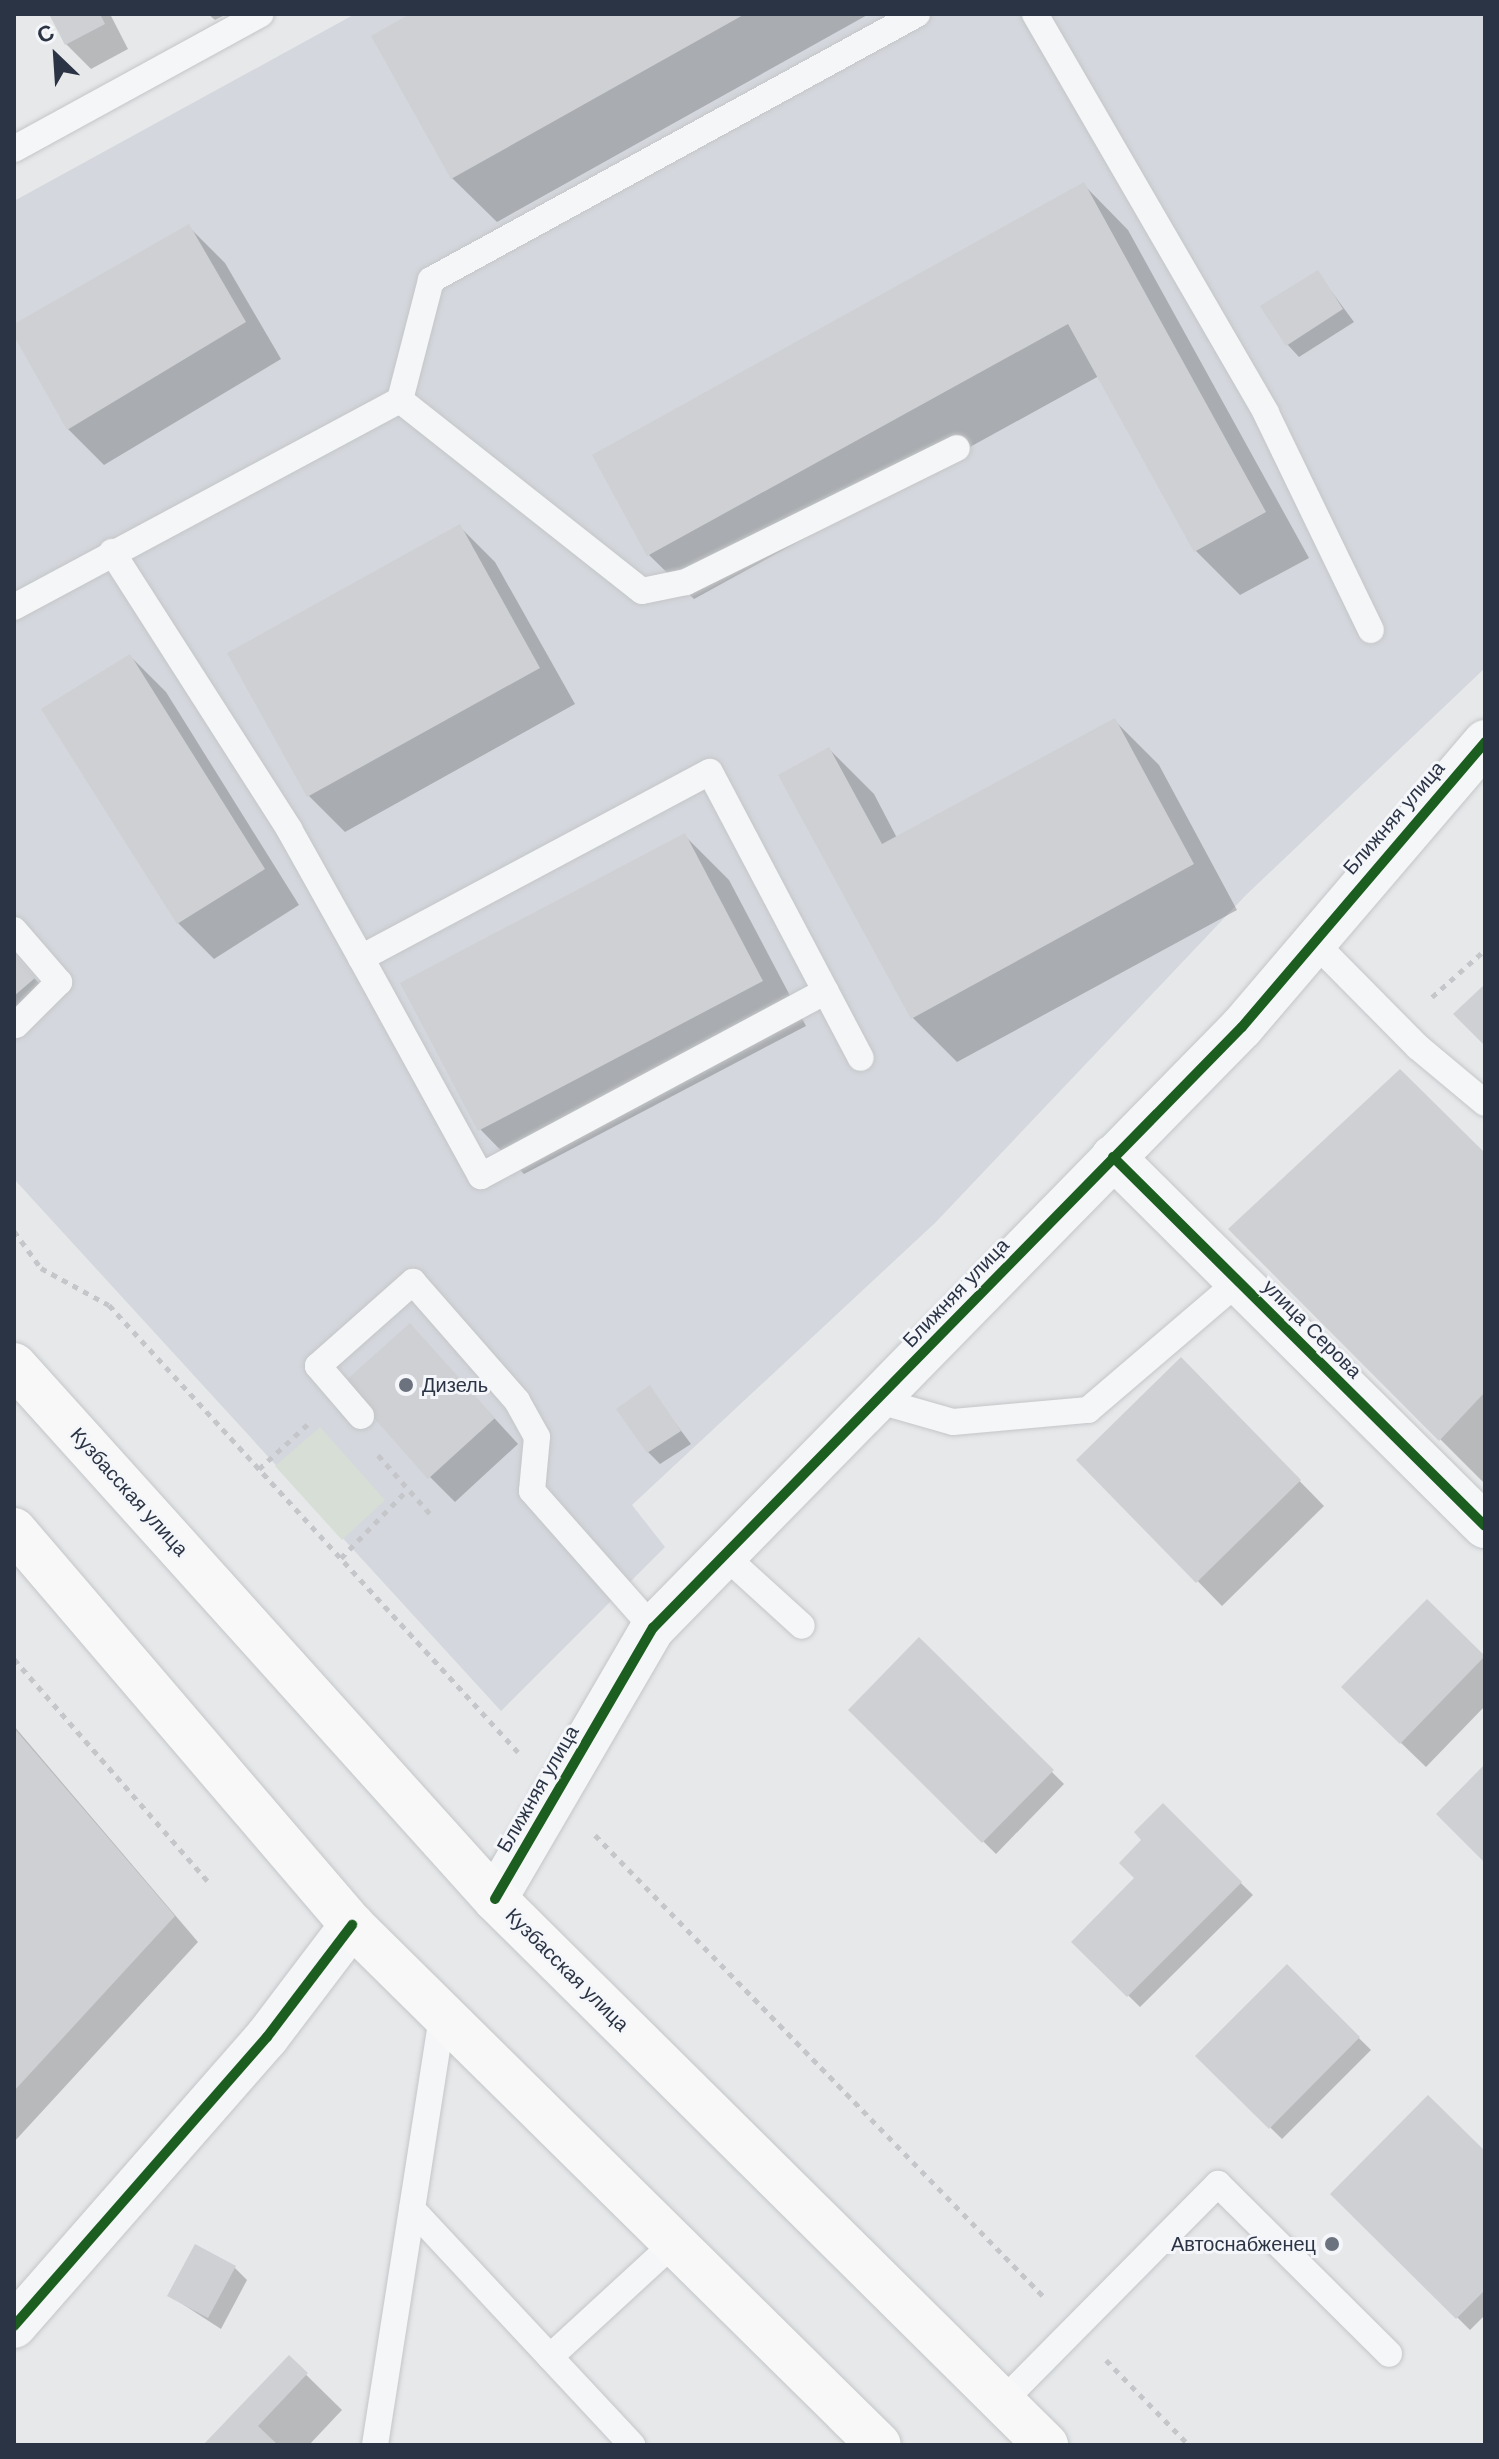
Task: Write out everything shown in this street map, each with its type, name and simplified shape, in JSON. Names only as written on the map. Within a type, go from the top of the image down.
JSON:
[{"type":"main road","name":"Кузбасская улица","points":[[14,1365],[495,1899],[1046,2445]]},
{"type":"main road","points":[[14,1530],[352,1925],[867,2441]]},
{"type":"street","name":"Ближняя улица","points":[[495,1899],[653,1628],[1242,1027],[1312,940],[1485,742]]},
{"type":"street","name":"улица Серова","points":[[1113,1157],[1485,1526]]},
{"type":"street","points":[[18,2313],[267,2037],[352,1925]]},
{"type":"lane","points":[[14,149],[261,14]]},
{"type":"lane","points":[[14,607],[400,400],[431,280],[917,14]]},
{"type":"lane","points":[[1035,14],[1266,413],[1371,630]]},
{"type":"lane","points":[[400,400],[642,591],[686,582],[957,448]]},
{"type":"lane","points":[[112,552],[289,829],[481,1176],[826,991]]},
{"type":"lane","points":[[361,958],[710,772],[861,1058]]},
{"type":"lane","points":[[14,930],[59,982],[16,1025]]},
{"type":"lane","points":[[1312,940],[1418,1047],[1485,1103]]},
{"type":"lane","points":[[876,1400],[953,1422],[1088,1410],[1239,1281]]},
{"type":"lane","points":[[361,1416],[336,1398],[318,1366],[413,1282],[517,1401],[537,1437],[532,1491],[653,1628]]},
{"type":"lane","points":[[724,1555],[802,1626]]},
{"type":"lane","points":[[375,2445],[442,2017]]},
{"type":"lane","points":[[1002,2402],[1218,2184],[1389,2354]]},
{"type":"lane","points":[[412,2209],[632,2445]]},
{"type":"lane","points":[[550,2357],[673,2244]]},
{"type":"path","points":[[1425,1003],[1485,950]]},
{"type":"path","points":[[14,1231],[41,1268],[109,1305],[556,1794],[1048,2301]]},
{"type":"path","points":[[259,1469],[336,1398],[433,1517]]},
{"type":"path","points":[[341,1558],[408,1489]]},
{"type":"path","points":[[14,1659],[210,1884]]},
{"type":"path","points":[[1103,2357],[1189,2445]]},
{"type":"shaded area","points":[[355,14],[1485,14],[1485,668],[1246,895],[936,1222],[632,1505],[665,1547],[501,1711],[14,1179],[14,201]]},
{"type":"shaded area","points":[[320,1427],[385,1500],[342,1540],[275,1466]]},
{"type":"building","points":[[49,14],[100,14],[105,24],[65,45]]},
{"type":"building","points":[[410,14],[745,14],[451,179],[371,36]]},
{"type":"building","points":[[1084,182],[1266,512],[1194,552],[1068,324],[647,556],[592,455]]},
{"type":"building","points":[[189,224],[246,322],[67,430],[14,336],[14,324]]},
{"type":"building","points":[[1318,270],[1343,309],[1286,346],[1260,306]]},
{"type":"building","points":[[460,524],[540,668],[307,797],[227,653]]},
{"type":"building","points":[[130,654],[265,869],[177,924],[41,709]]},
{"type":"building","points":[[1115,718],[1194,864],[911,1019],[778,775],[829,747],[882,844]]},
{"type":"building","points":[[685,833],[763,981],[478,1131],[400,983]]},
{"type":"building","points":[[14,954],[35,978],[14,996]]},
{"type":"building","points":[[1485,984],[1485,1046],[1453,1014]]},
{"type":"building","points":[[1400,1069],[1485,1153],[1485,1392],[1439,1441],[1228,1229]]},
{"type":"building","points":[[410,1323],[495,1418],[428,1479],[343,1383]]},
{"type":"building","points":[[1181,1357],[1301,1480],[1196,1583],[1076,1460]]},
{"type":"building","points":[[650,1385],[681,1431],[647,1453],[616,1409]]},
{"type":"building","points":[[1427,1599],[1485,1656],[1400,1744],[1341,1687]]},
{"type":"building","points":[[919,1637],[1054,1770],[982,1843],[848,1710]]},
{"type":"building","points":[[14,1728],[175,1916],[14,2091]]},
{"type":"building","points":[[1485,1764],[1485,1863],[1436,1814]]},
{"type":"building","points":[[1163,1803],[1242,1882],[1127,1997],[1071,1942],[1134,1878],[1119,1863],[1141,1840],[1134,1832]]},
{"type":"building","points":[[1287,1964],[1360,2037],[1269,2129],[1195,2056]]},
{"type":"building","points":[[1428,2095],[1485,2151],[1485,2290],[1456,2319],[1330,2194]]},
{"type":"building","points":[[195,2244],[236,2266],[208,2318],[167,2296]]},
{"type":"building","points":[[289,2355],[308,2373],[258,2426],[278,2445],[203,2445]]},
{"type":"cycle path","points":[[495,1899],[653,1628],[1242,1027],[1485,742]]},
{"type":"cycle path","points":[[1113,1157],[1485,1526]]},
{"type":"cycle path","points":[[14,2326],[267,2037],[352,1925]]},
{"type":"place","name":"Дизель","points":[[406,1385]]},
{"type":"place","name":"Автоснабженец","points":[[1332,2244]]}]
